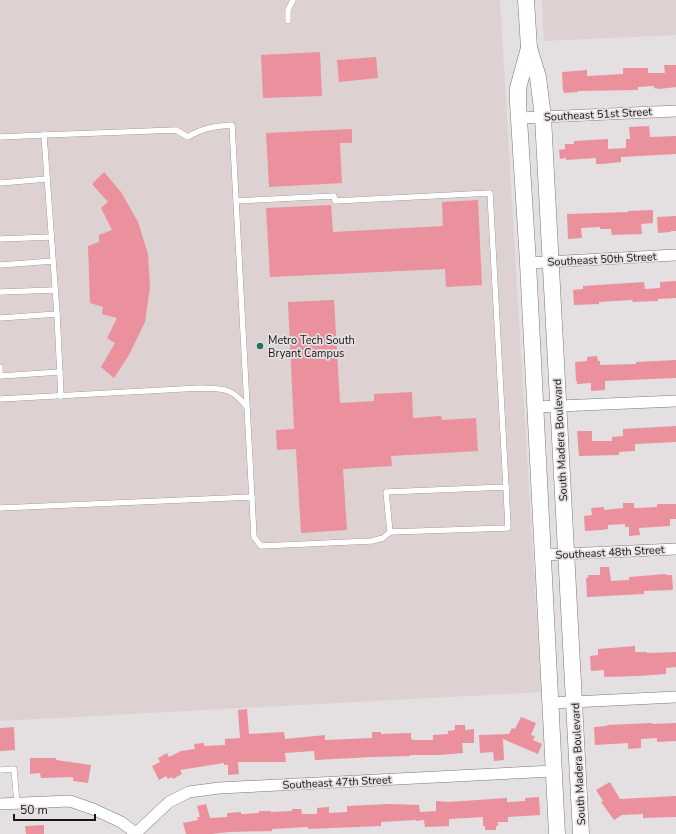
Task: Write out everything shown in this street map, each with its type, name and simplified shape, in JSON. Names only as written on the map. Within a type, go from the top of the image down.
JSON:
[{"type":"street","name":"South Madera Boulevard","points":[[526,0],[529,48],[538,77],[543,117],[581,834]]},
{"type":"street","name":"South Madera Boulevard","points":[[529,48],[518,88],[558,834]]},
{"type":"street","name":"Southeast 51st Street","points":[[520,118],[676,111]]},
{"type":"street","name":"Southeast 50th Street","points":[[528,263],[676,256]]},
{"type":"street","points":[[536,408],[676,401]]},
{"type":"street","name":"Southeast 48th Street","points":[[544,555],[676,549]]},
{"type":"street","points":[[551,703],[676,697]]},
{"type":"street","name":"Southeast 47th Street","points":[[136,833],[169,802],[189,792],[227,788],[554,771]]},
{"type":"street","points":[[0,804],[70,801],[93,809],[121,822],[136,833]]},
{"type":"lane","points":[[288,21],[288,10],[293,0]]},
{"type":"lane","points":[[0,137],[169,130],[176,130],[188,137],[213,126],[232,125],[246,406],[254,537],[260,546],[372,542],[383,538],[390,532],[508,528],[490,193],[335,201],[334,196],[236,201]]},
{"type":"lane","points":[[44,135],[57,314],[61,396]]},
{"type":"lane","points":[[0,183],[47,179]]},
{"type":"lane","points":[[0,239],[51,237]]},
{"type":"lane","points":[[0,264],[53,261]]},
{"type":"lane","points":[[0,292],[55,290]]},
{"type":"lane","points":[[0,318],[57,314]]},
{"type":"lane","points":[[0,367],[0,376],[60,372]]},
{"type":"lane","points":[[0,399],[200,388],[224,389],[238,395],[246,406]]},
{"type":"lane","points":[[390,532],[386,492],[506,487]]},
{"type":"lane","points":[[0,508],[252,498]]},
{"type":"lane","points":[[0,770],[14,769],[17,803]]},
{"type":"shaded area","name":"Metro Tech South Bryant Campus","points":[[0,0],[500,0],[541,692],[0,721]]},
{"type":"shaded area","points":[[542,0],[676,0],[676,35],[544,41]]},
{"type":"building","points":[[320,52],[322,96],[263,98],[261,55]]},
{"type":"building","points":[[376,57],[378,78],[339,82],[337,60]]},
{"type":"building","points":[[664,65],[676,65],[676,87],[659,89],[654,88],[654,86],[638,87],[638,90],[578,91],[564,93],[563,91],[562,72],[587,70],[587,76],[623,74],[623,68],[648,68],[648,73],[665,73]]},
{"type":"building","points":[[649,126],[650,137],[676,136],[676,154],[621,157],[621,162],[602,164],[596,164],[596,158],[560,159],[559,150],[565,149],[565,144],[574,144],[574,141],[608,139],[608,149],[626,148],[626,139],[630,139],[629,127]]},
{"type":"building","points":[[352,129],[352,143],[340,143],[342,183],[269,187],[266,133]]},
{"type":"building","points":[[104,172],[121,192],[138,222],[148,254],[150,287],[145,322],[129,355],[114,378],[101,367],[115,343],[107,338],[117,318],[102,314],[103,307],[90,303],[88,246],[99,242],[99,235],[112,230],[101,208],[108,202],[92,184]]},
{"type":"building","points":[[478,200],[482,285],[446,287],[445,269],[270,277],[266,208],[331,205],[333,232],[443,226],[442,202]]},
{"type":"building","points":[[653,210],[653,223],[641,224],[642,234],[612,235],[611,229],[600,229],[600,227],[581,228],[582,238],[568,239],[567,214]]},
{"type":"building","points":[[676,216],[676,231],[658,233],[657,217]]},
{"type":"building","points":[[676,281],[676,298],[658,299],[658,301],[633,302],[632,300],[574,305],[573,290],[583,289],[583,286],[644,282],[645,289],[660,288],[660,282]]},
{"type":"building","points":[[334,300],[340,403],[374,401],[374,394],[412,392],[413,418],[441,416],[442,420],[476,418],[478,451],[391,456],[392,466],[343,469],[347,530],[301,533],[296,449],[277,450],[276,430],[294,429],[288,302]]},
{"type":"building","points":[[597,356],[598,361],[600,361],[600,365],[636,364],[636,362],[676,360],[676,378],[605,381],[605,390],[591,391],[591,383],[577,384],[575,362],[587,361],[587,357]]},
{"type":"building","points":[[676,426],[676,442],[635,444],[635,451],[619,452],[619,455],[579,456],[577,431],[592,431],[592,441],[612,441],[612,437],[623,436],[623,429]]},
{"type":"building","points":[[623,503],[634,503],[634,508],[657,507],[657,504],[676,504],[676,519],[670,519],[670,526],[639,528],[640,535],[629,536],[629,527],[625,527],[625,524],[608,525],[608,529],[585,531],[584,516],[592,515],[591,508],[604,507],[604,510],[623,508]]},
{"type":"building","points":[[600,567],[609,567],[611,581],[629,580],[629,577],[666,574],[672,575],[673,590],[644,591],[644,594],[587,597],[586,578],[588,578],[588,575],[600,575]]},
{"type":"building","points":[[635,646],[635,652],[676,652],[676,667],[666,668],[666,674],[638,676],[604,677],[604,670],[591,671],[590,656],[598,655],[598,649]]},
{"type":"building","points":[[247,709],[249,734],[284,732],[285,739],[325,735],[325,740],[372,738],[372,732],[381,732],[381,734],[411,733],[411,739],[414,740],[433,740],[433,735],[448,734],[448,731],[455,730],[455,725],[465,725],[465,730],[474,729],[474,743],[462,743],[463,753],[439,755],[315,760],[314,751],[285,753],[286,762],[238,762],[239,774],[228,775],[228,765],[224,765],[224,763],[180,770],[182,774],[173,779],[172,777],[168,779],[166,776],[159,780],[152,766],[160,762],[158,758],[167,753],[169,757],[181,751],[195,749],[194,744],[204,743],[204,746],[225,745],[225,739],[240,738],[238,710]]},
{"type":"building","points":[[521,717],[536,723],[531,735],[535,736],[533,740],[542,744],[538,754],[503,739],[504,760],[494,761],[493,752],[480,753],[479,735],[509,734],[512,728],[515,729]]},
{"type":"building","points":[[676,723],[676,741],[657,742],[657,738],[641,739],[641,748],[628,749],[628,743],[595,745],[594,727]]},
{"type":"building","points":[[14,727],[15,750],[0,751],[0,728]]},
{"type":"building","points":[[30,758],[56,758],[56,760],[91,765],[88,783],[73,781],[73,777],[41,778],[40,773],[30,774]]},
{"type":"building","points":[[610,782],[620,799],[676,796],[676,817],[643,818],[643,814],[622,815],[614,820],[601,802],[603,801],[596,790]]},
{"type":"building","points":[[539,797],[540,815],[508,817],[508,822],[498,822],[496,830],[485,830],[485,826],[483,826],[483,817],[449,819],[449,826],[425,827],[424,820],[416,820],[381,822],[381,826],[308,829],[308,827],[272,829],[272,831],[211,834],[186,834],[183,823],[198,820],[197,817],[200,817],[197,806],[206,804],[210,818],[227,817],[227,813],[241,812],[241,814],[259,813],[259,811],[292,811],[292,809],[301,809],[302,814],[317,814],[317,808],[329,807],[329,813],[347,812],[347,806],[389,804],[419,805],[420,812],[436,811],[436,801],[448,802],[507,798],[507,802],[525,801],[525,798]]},
{"type":"building","points":[[44,825],[44,834],[26,834],[25,826]]},
{"type":"place","name":"Metro Tech South Bryant Campus","points":[[260,346]]}]
